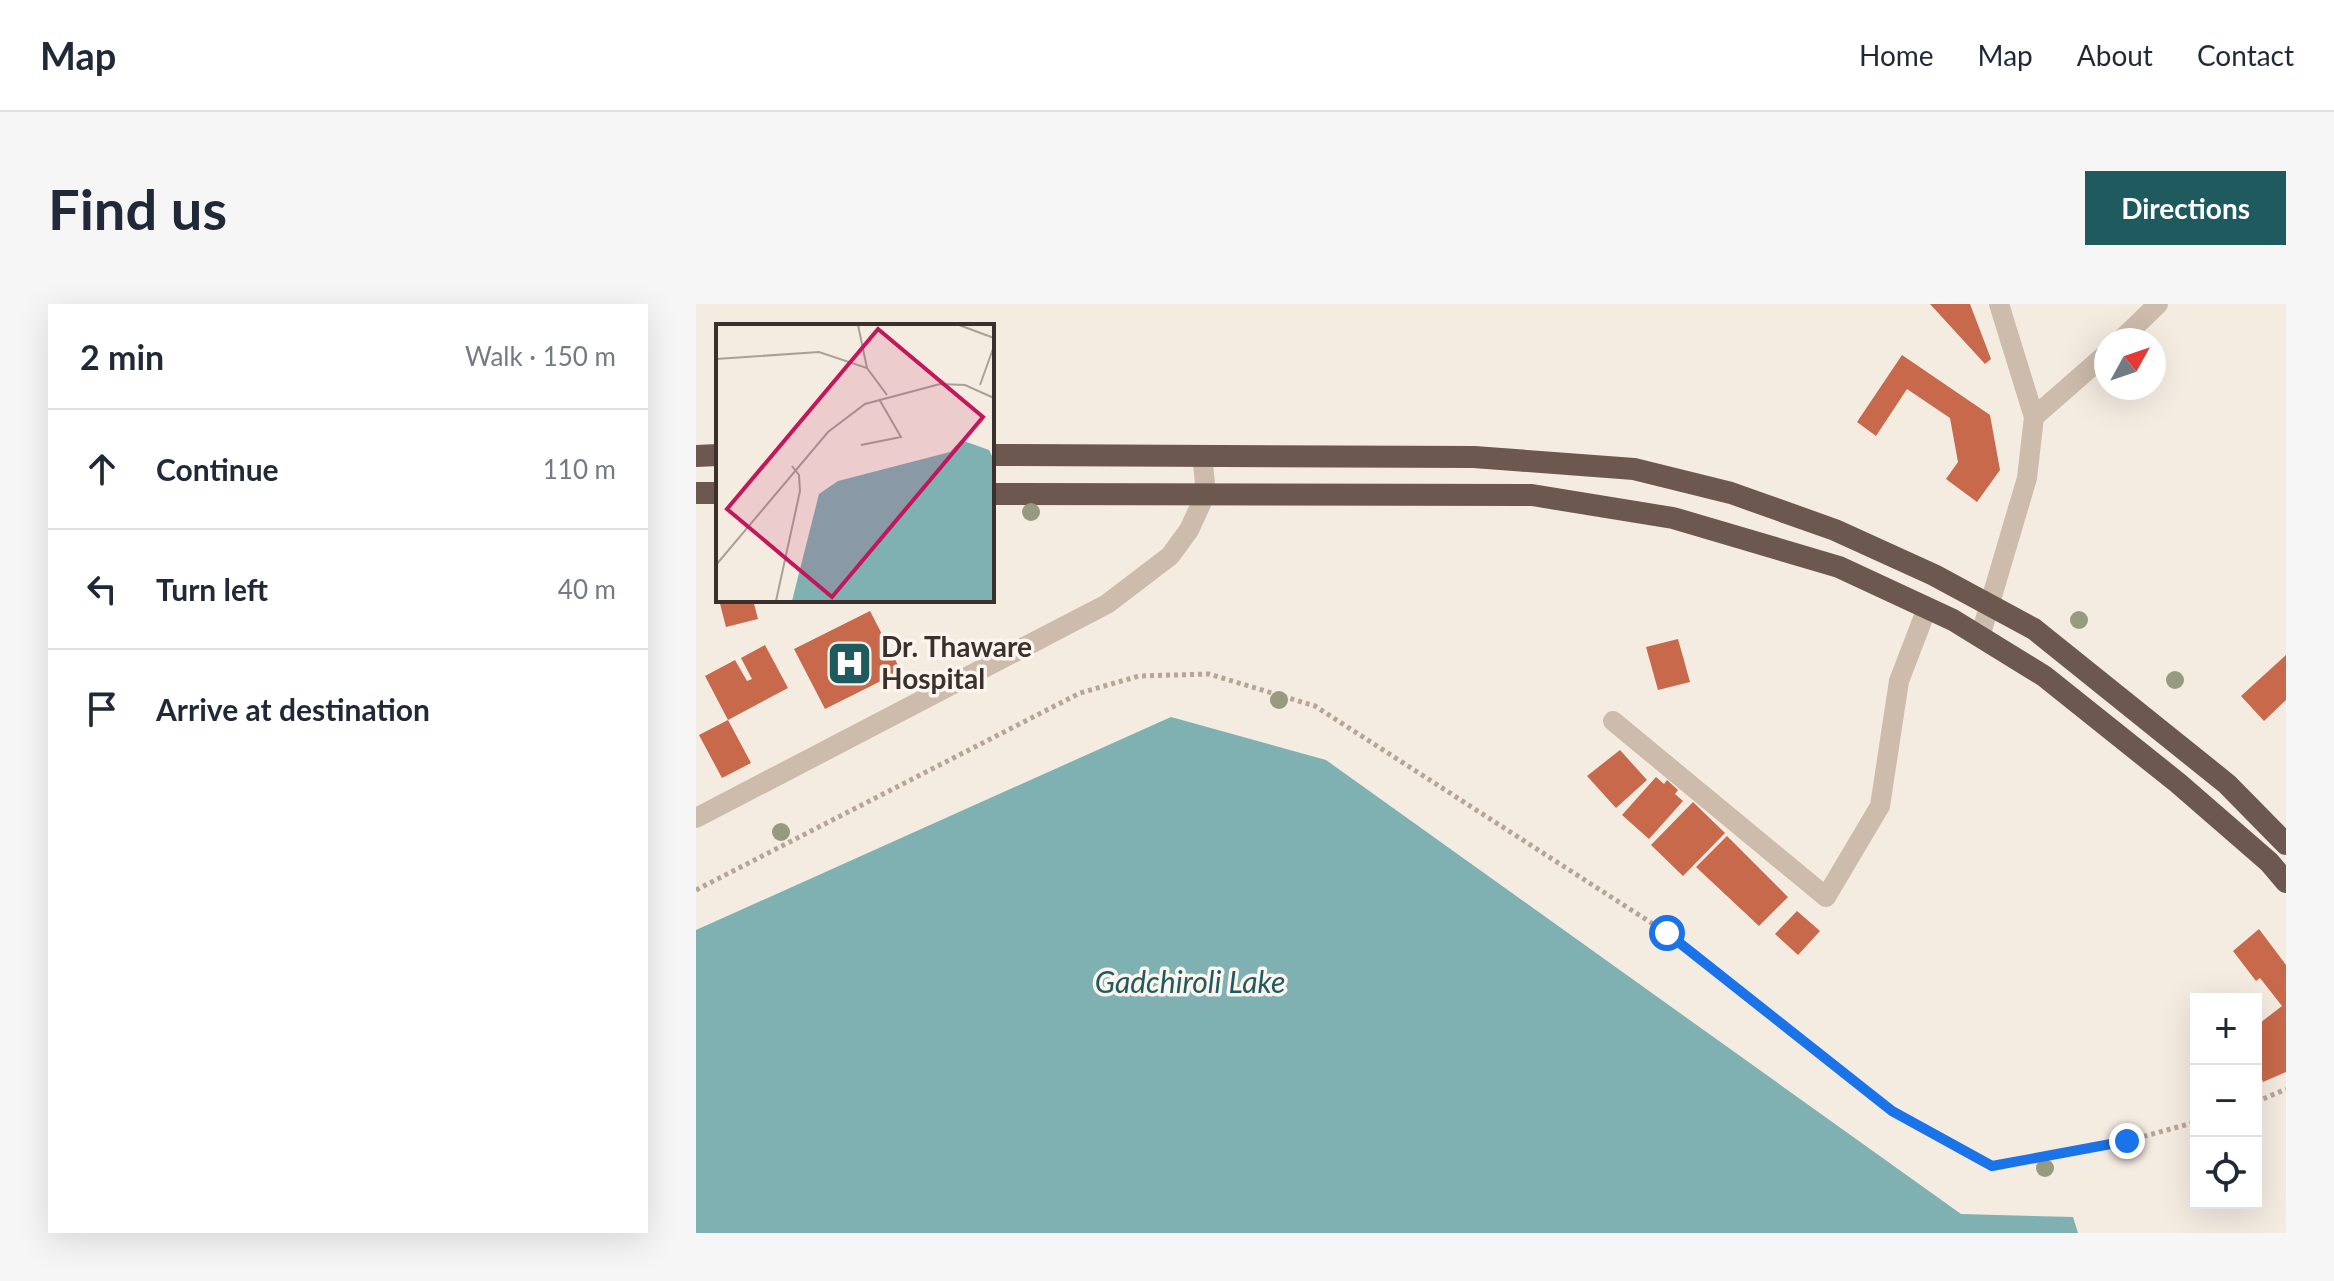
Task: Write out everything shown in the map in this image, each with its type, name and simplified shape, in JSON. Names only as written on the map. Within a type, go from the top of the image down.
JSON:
[{"type":"highway","points":[[696,456],[716,455]]},
{"type":"highway","points":[[994,455],[1474,457],[1634,469],[1731,493],[1835,530],[1934,575],[2034,629],[2227,784],[2286,844]]},
{"type":"highway","points":[[994,494],[1532,495],[1673,518],[1839,567],[1927,608],[2044,676],[2178,783],[2269,862],[2286,882]]},
{"type":"street","points":[[1980,637],[2027,478],[2034,417],[1999,304]]},
{"type":"street","points":[[2133,328],[2158,304]]},
{"type":"street","points":[[2034,417],[2094,364]]},
{"type":"street","points":[[696,818],[1107,604],[1170,556],[1189,530],[1206,493],[1202,455]]},
{"type":"street","points":[[1613,721],[1826,897],[1880,806],[1899,681],[1927,608]]},
{"type":"path","points":[[696,890],[1080,693],[1139,676],[1209,674],[1315,706],[1667,933],[1892,1111],[1992,1166],[2127,1141],[2190,1124]]},
{"type":"path","points":[[2262,1099],[2286,1089]]},
{"type":"water","name":"Gadchiroli Lake","points":[[1171,717],[1326,760],[1961,1214],[2073,1217],[2078,1233],[696,1233],[696,930]]},
{"type":"building","points":[[1930,304],[1970,304],[1991,359],[1985,364]]},
{"type":"building","points":[[1902,355],[1990,415],[2000,470],[1977,502],[1946,479],[1958,462],[1950,418],[1907,389],[1876,436],[1857,422]]},
{"type":"building","points":[[720,602],[754,602],[758,619],[726,627]]},
{"type":"building","points":[[870,611],[901,671],[825,709],[794,649]]},
{"type":"building","points":[[1678,639],[1690,682],[1658,690],[1646,647]]},
{"type":"building","points":[[765,645],[788,688],[728,720],[705,676],[735,660],[747,681],[752,679],[741,658]]},
{"type":"building","points":[[2286,655],[2286,700],[2264,721],[2241,696]]},
{"type":"building","points":[[728,720],[751,763],[722,778],[699,735]]},
{"type":"building","points":[[1620,750],[1647,780],[1616,808],[1587,776]]},
{"type":"building","points":[[1656,777],[1664,784],[1667,780],[1678,790],[1675,794],[1683,801],[1649,839],[1622,815]]},
{"type":"building","points":[[1693,802],[1725,833],[1683,876],[1651,845]]},
{"type":"building","points":[[1727,836],[1788,897],[1759,926],[1696,867]]},
{"type":"building","points":[[1797,911],[1820,931],[1798,955],[1775,934]]},
{"type":"building","points":[[2259,929],[2286,965],[2286,1072],[2263,1082],[2262,1021],[2282,1006],[2260,978],[2256,981],[2233,951]]},
{"type":"place","name":"Dr. Thaware Hospital","points":[[850,663]]},
{"type":"route","points":[[1667,933],[1892,1111],[1992,1166],[2127,1141]]}]
